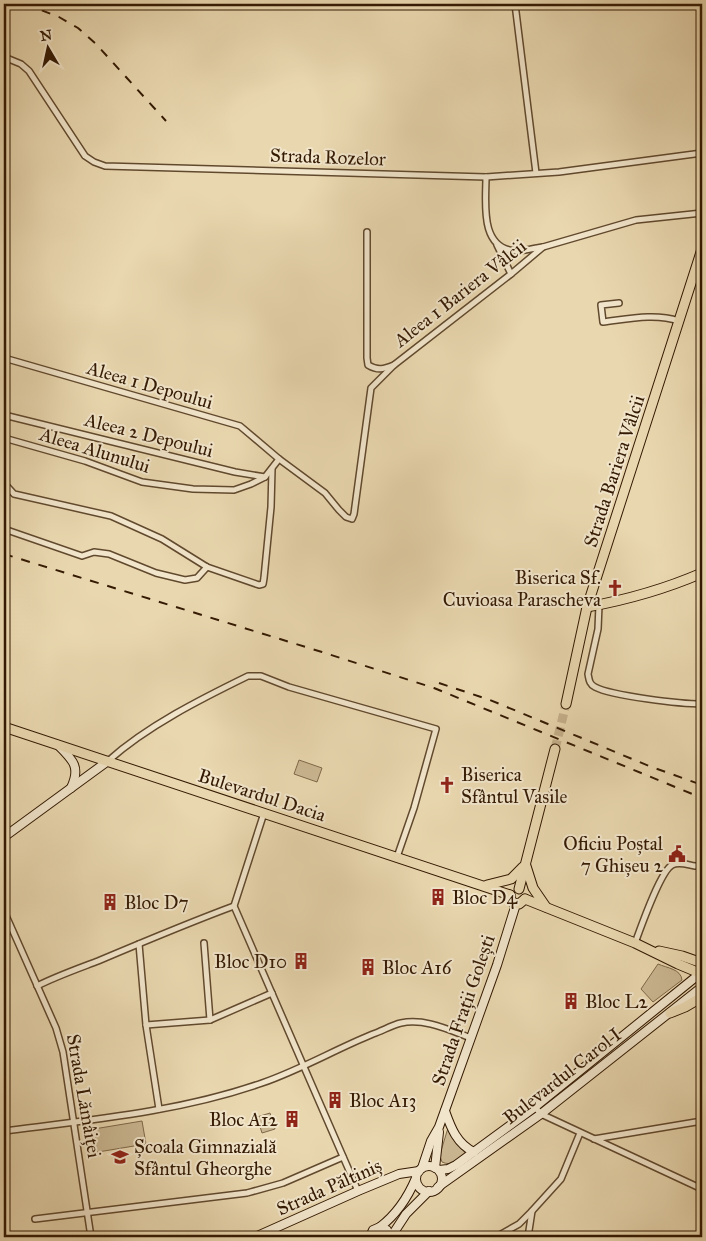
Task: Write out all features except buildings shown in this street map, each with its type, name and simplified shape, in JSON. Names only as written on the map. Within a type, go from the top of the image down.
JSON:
[{"type":"main road","name":"Strada Bariera Vâlcii","points":[[566,704],[587,607],[702,249]]},
{"type":"main road","points":[[587,607],[616,602],[674,585],[702,573]]},
{"type":"main road","name":"Bulevardul Dacia","points":[[4,727],[510,895]]},
{"type":"main road","points":[[519,889],[555,749]]},
{"type":"main road","points":[[483,886],[511,879],[526,862]]},
{"type":"main road","points":[[526,862],[533,888],[546,908]]},
{"type":"main road","points":[[519,889],[524,892],[525,900],[522,903],[516,904],[511,900],[510,895],[513,890],[519,889]]},
{"type":"main road","points":[[525,900],[635,943],[678,964],[702,973]]},
{"type":"main road","points":[[649,949],[699,960]]},
{"type":"main road","points":[[670,1013],[702,998]]},
{"type":"street","points":[[515,4],[536,173]]},
{"type":"street","name":"Strada Rozelor","points":[[4,57],[21,64],[28,71],[85,156],[105,166],[486,177],[615,165],[695,152],[702,153]]},
{"type":"street","points":[[486,177],[488,228],[511,274]]},
{"type":"street","name":"Aleea 1 Bariera Vâlcii","points":[[367,232],[368,366],[374,369],[382,369],[394,365],[543,247],[636,220],[702,213]]},
{"type":"street","points":[[496,243],[505,249],[515,251],[543,247]]},
{"type":"street","points":[[619,303],[601,305],[603,322],[646,317],[670,318],[680,322]]},
{"type":"street","name":"Aleea 1 Depoului","points":[[4,358],[240,426],[278,459],[326,493],[346,517],[352,519],[371,388],[394,365]]},
{"type":"street","name":"Aleea 2 Depoului","points":[[4,415],[235,472],[265,477]]},
{"type":"street","name":"Aleea Alunului","points":[[4,438],[85,461],[142,482],[193,489],[234,490],[265,477]]},
{"type":"street","points":[[265,477],[278,459]]},
{"type":"street","points":[[4,483],[14,494],[111,516],[162,539],[207,567],[253,584],[262,584],[271,507],[272,469]]},
{"type":"street","points":[[4,529],[82,556],[94,552],[109,554],[156,573],[185,580],[197,578],[207,567]]},
{"type":"street","points":[[598,605],[598,629],[588,674],[589,681],[594,687],[631,696],[702,704]]},
{"type":"street","points":[[4,837],[126,747],[177,713],[248,676],[261,676],[289,687],[436,729],[414,808],[397,857]]},
{"type":"street","points":[[58,745],[72,759],[75,767],[75,780],[71,789]]},
{"type":"street","points":[[264,813],[234,906],[358,1191]]},
{"type":"street","points":[[635,943],[661,880],[670,867],[673,864],[680,863],[695,866]]},
{"type":"street","name":"Strada Frații Golești","points":[[374,1232],[396,1213],[412,1188],[431,1141],[439,1127],[497,965],[516,904]]},
{"type":"street","points":[[37,986],[62,974],[234,906]]},
{"type":"street","name":"Strada Lămâiței","points":[[4,911],[56,1028],[63,1052],[91,1237]]},
{"type":"street","points":[[204,943],[210,1020]]},
{"type":"street","points":[[139,944],[146,1025],[159,1109]]},
{"type":"street","name":"Bulevardul Carol I","points":[[437,1169],[448,1169],[456,1165],[538,1111],[702,973]]},
{"type":"street","name":"Bulevardul Carol I","points":[[438,1187],[702,987]]},
{"type":"street","points":[[146,1025],[210,1020],[272,993]]},
{"type":"street","points":[[4,1131],[159,1109],[236,1092],[265,1082],[402,1023],[419,1022],[435,1025],[471,1038]]},
{"type":"street","points":[[445,1111],[455,1135],[467,1149],[474,1152]]},
{"type":"street","points":[[538,1111],[580,1133],[702,1189]]},
{"type":"street","points":[[594,1139],[702,1121]]},
{"type":"street","name":"Strada Frații Golești","points":[[437,1169],[439,1127]]},
{"type":"street","points":[[496,1237],[518,1224],[561,1179],[580,1133]]},
{"type":"street","points":[[36,1219],[88,1214],[262,1190],[343,1157]]},
{"type":"street","points":[[363,1237],[374,1232],[387,1230],[391,1237],[406,1214],[429,1191],[438,1187],[442,1179],[437,1169],[426,1166],[419,1172],[417,1182],[421,1189],[429,1191]]},
{"type":"street","name":"Strada Păltiniș","points":[[254,1237],[399,1174],[419,1172]]},
{"type":"street","points":[[528,1237],[532,1211]]},
{"type":"shaded area","points":[[299,760],[322,768],[317,782],[294,774]]},
{"type":"shaded area","points":[[658,964],[679,973],[682,980],[653,1002],[641,989]]},
{"type":"shaded area","points":[[270,1113],[275,1129],[262,1133],[257,1117]]},
{"type":"shaded area","points":[[142,1121],[146,1144],[92,1153],[88,1130]]},
{"type":"shaded area","points":[[448,1128],[466,1154],[449,1164],[442,1162],[440,1156]]},
{"type":"tunnel","points":[[555,749],[566,704]]},
{"type":"railway","points":[[25,4],[59,17],[78,28],[96,44],[166,121]]},
{"type":"railway","points":[[4,554],[434,688],[702,798]]},
{"type":"railway","points":[[439,683],[490,700],[649,766],[702,785]]},
{"type":"place","name":"Biserica Sf. Cuvioasa Parascheva","points":[[615,588]]},
{"type":"place","name":"Biserica Sfântul Vasile","points":[[447,785]]},
{"type":"place","name":"Oficiu Poștal 7 Ghișeu 2","points":[[677,854]]},
{"type":"place","name":"Bloc D4","points":[[438,897]]},
{"type":"place","name":"Bloc D7","points":[[110,902]]},
{"type":"place","name":"Bloc D10","points":[[301,961]]},
{"type":"place","name":"Bloc A16","points":[[368,967]]},
{"type":"place","name":"Bloc L2","points":[[571,1001]]},
{"type":"place","name":"Bloc A13","points":[[335,1100]]},
{"type":"place","name":"Bloc A12","points":[[292,1119]]},
{"type":"place","name":"Școala Gimnazială Sfântul Gheorghe","points":[[120,1157]]}]
